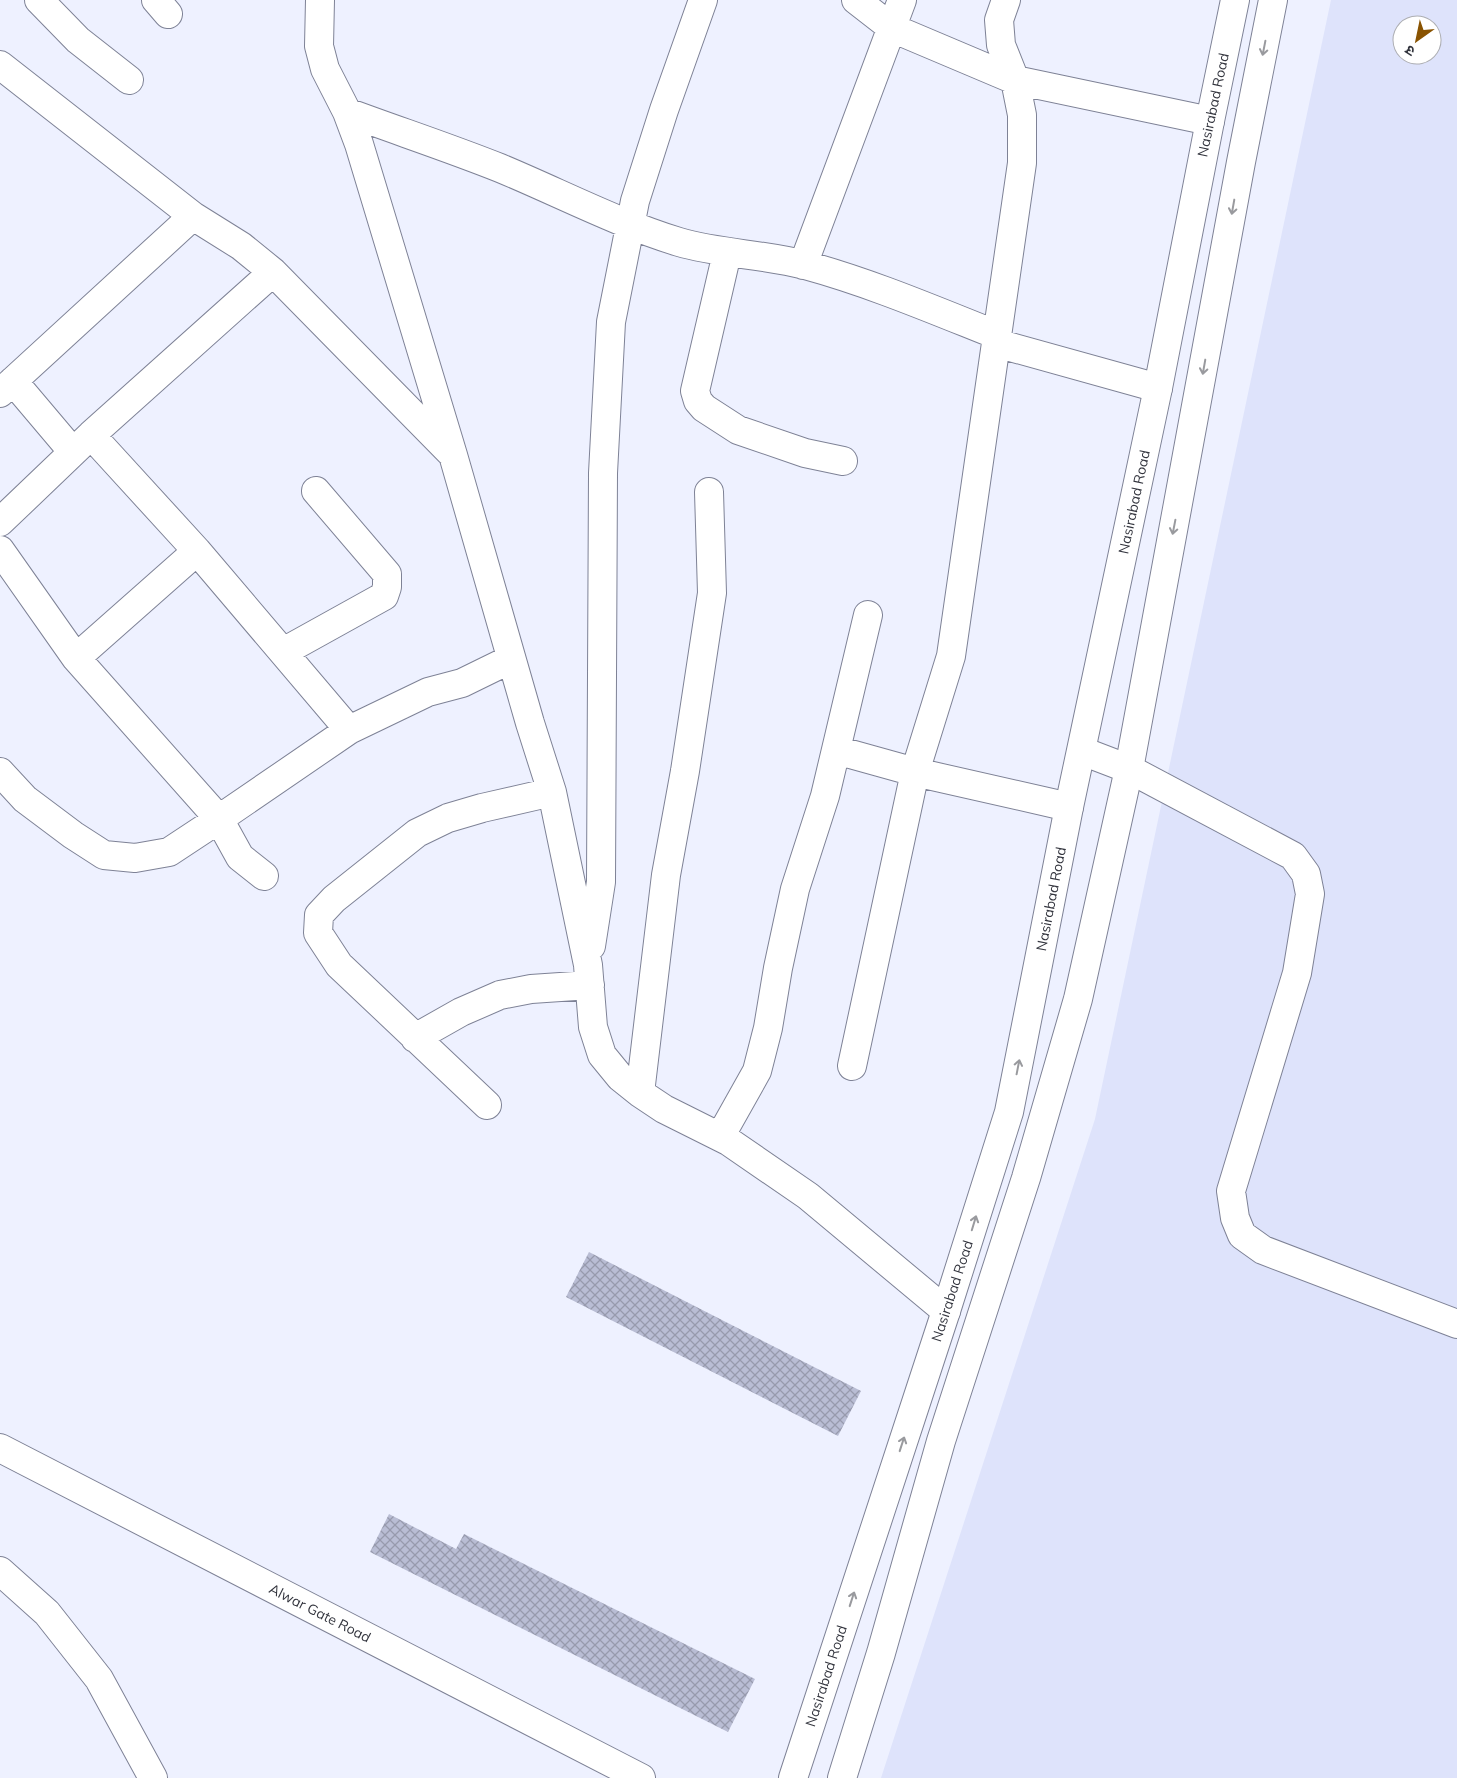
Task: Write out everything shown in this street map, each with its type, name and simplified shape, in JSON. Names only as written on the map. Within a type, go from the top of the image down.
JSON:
[{"type":"main road","points":[[39,0],[78,40],[129,80]]},
{"type":"main road","points":[[320,0],[319,46],[326,69],[347,112],[362,154],[452,455],[510,659],[552,792],[589,975],[593,1027],[602,1054],[620,1077],[640,1093],[664,1109],[728,1141],[808,1196],[946,1311]]},
{"type":"main road","points":[[589,975],[601,882],[604,454],[611,322],[635,201],[664,110],[703,0]]},
{"type":"main road","points":[[856,0],[892,28],[1015,80],[1210,121]]},
{"type":"main road","points":[[803,265],[902,0]]},
{"type":"main road","points":[[852,1066],[915,772],[951,656],[997,339],[1022,164],[1022,115],[1015,80],[1001,45],[999,20],[1006,0]]},
{"type":"main road","name":"Nasirabad Road","points":[[793,1778],[1009,1112],[1069,807],[1158,388],[1235,0]]},
{"type":"main road","points":[[842,1778],[881,1653],[942,1441],[1026,1178],[1078,999],[1129,769],[1274,0]]},
{"type":"main road","points":[[5,78],[194,216],[241,246],[273,272],[452,455]]},
{"type":"main road","points":[[347,112],[500,168],[630,226],[716,252],[757,256],[803,265],[876,289],[997,339],[1158,388]]},
{"type":"main road","points":[[194,216],[7,387],[82,443],[197,552],[349,730]]},
{"type":"main road","points":[[727,252],[694,391],[698,401],[704,408],[738,430],[805,454],[843,462]]},
{"type":"main road","points":[[1,519],[82,443],[273,272]]},
{"type":"main road","points":[[283,652],[384,596],[387,587],[387,574],[316,491]]},
{"type":"main road","points":[[640,1093],[661,909],[685,771],[712,593],[709,492]]},
{"type":"main road","points":[[0,550],[76,658],[219,819],[240,857],[264,876]]},
{"type":"main road","points":[[76,658],[197,552]]},
{"type":"main road","points":[[720,1137],[756,1071],[768,1028],[778,968],[795,889],[825,796],[868,615]]},
{"type":"main road","points":[[0,772],[25,799],[73,835],[104,855],[135,858],[168,852],[349,730],[428,692],[462,683],[510,659]]},
{"type":"main road","points":[[836,750],[915,772],[1069,807]]},
{"type":"main road","points":[[1082,751],[1129,769],[1292,856],[1306,874],[1310,894],[1297,973],[1232,1190],[1236,1218],[1242,1235],[1264,1250],[1457,1324]]},
{"type":"main road","points":[[487,1105],[339,965],[318,933],[319,915],[334,899],[417,833],[448,818],[552,792]]},
{"type":"main road","points":[[415,1038],[461,1012],[500,995],[589,975]]},
{"type":"main road","name":"Alwar Gate Road","points":[[0,1448],[640,1778]]},
{"type":"main road","points":[[0,1571],[47,1613],[99,1679],[153,1778]]},
{"type":"shaded area","points":[[1331,0],[1457,0],[1457,1778],[881,1778],[1095,1119]]},
{"type":"building","points":[[589,1252],[861,1391],[838,1436],[566,1297]]},
{"type":"building","points":[[389,1514],[456,1549],[464,1534],[755,1679],[728,1732],[370,1552]]}]
